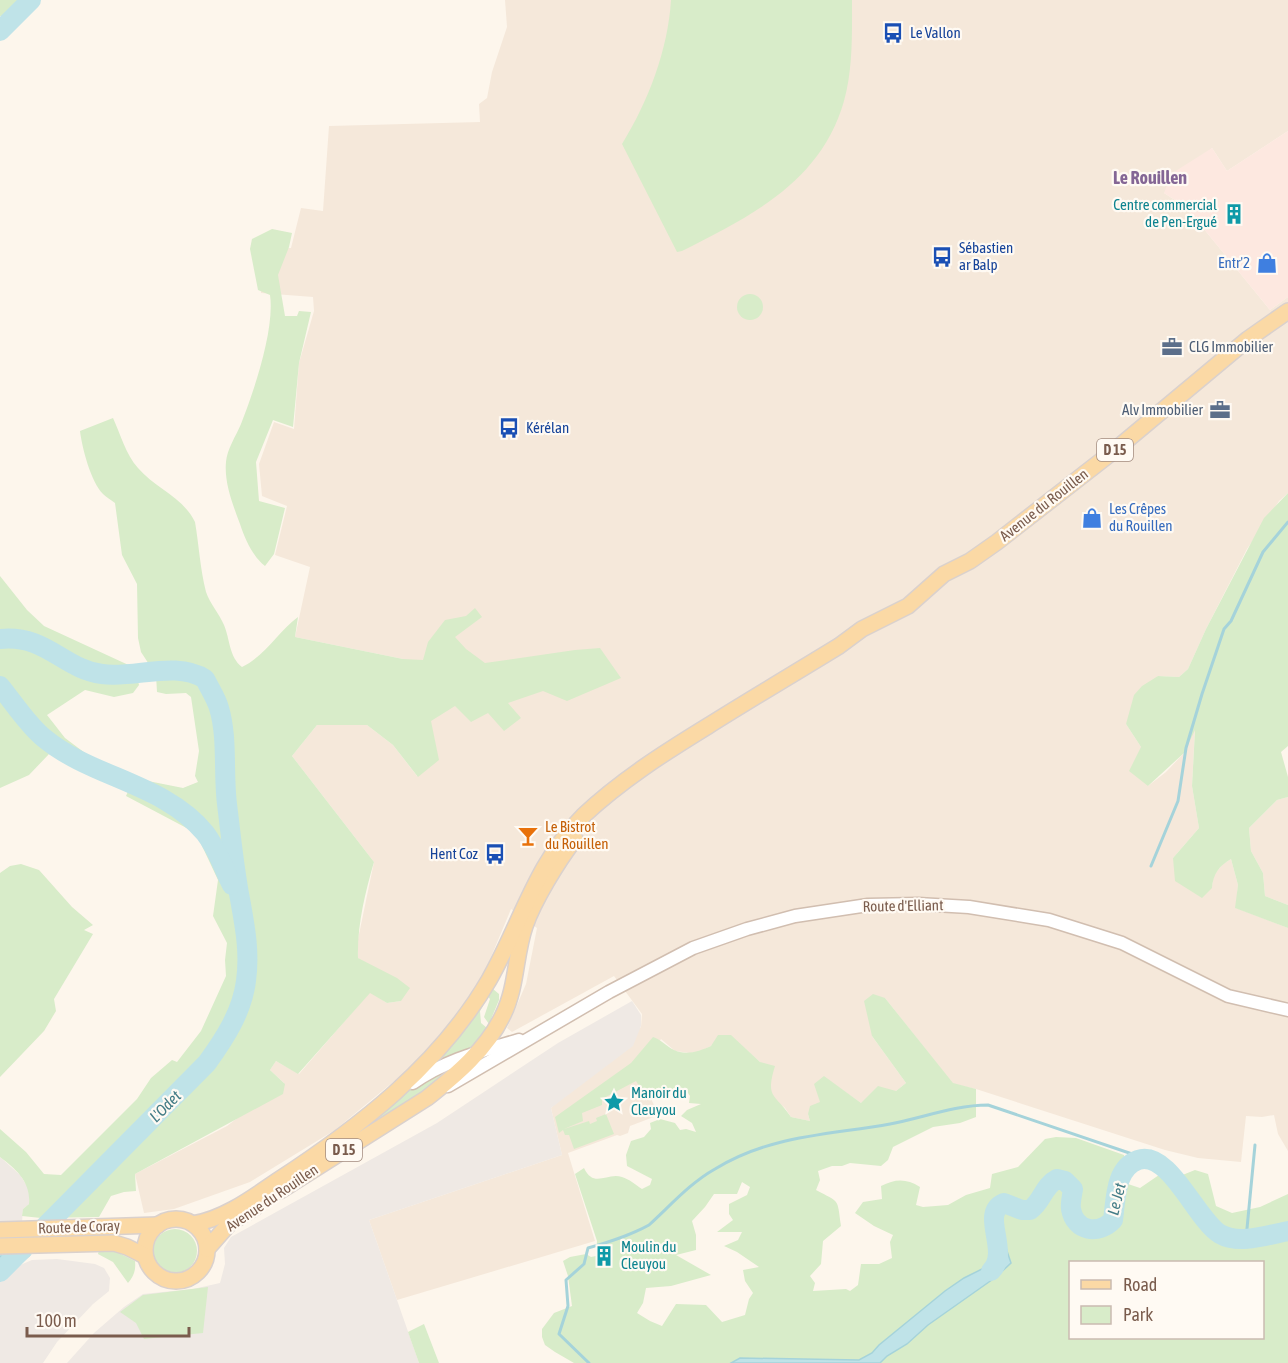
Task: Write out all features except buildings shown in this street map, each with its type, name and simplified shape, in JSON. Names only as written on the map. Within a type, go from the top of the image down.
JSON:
[{"type":"main road","name":"Avenue du Rouillen","points":[[1263,328],[1288,302]]},
{"type":"main road","name":"Avenue du Rouillen","points":[[193,1224],[219,1216],[313,1158],[385,1102],[442,1046],[466,1016],[500,958],[528,896],[549,858],[582,817],[644,767],[686,739],[839,646],[890,627],[914,615],[963,565],[1115,450],[1248,339],[1288,311]]},
{"type":"main road","name":"Avenue du Rouillen","points":[[207,1249],[229,1224],[426,1098],[480,1050],[499,1023],[507,1005],[525,925],[534,907],[571,844],[612,792]]},
{"type":"main road","points":[[174,1219],[193,1224],[203,1234],[207,1249],[206,1259],[199,1271],[188,1279],[174,1282],[160,1277],[148,1265],[145,1256],[148,1236],[158,1225],[174,1219]]},
{"type":"main road","name":"Route de Coray","points":[[0,1230],[158,1225]]},
{"type":"main road","name":"Route de Coray","points":[[3,1246],[114,1243],[145,1256]]},
{"type":"street","name":"Route d'Elliant","points":[[426,1098],[496,1060],[529,1038],[653,967],[711,940],[795,916],[853,907],[892,904],[969,907],[1049,920],[1134,948],[1228,996],[1288,1010]]},
{"type":"street","name":"Route d'Elliant","points":[[385,1102],[435,1069],[480,1050],[529,1038]]},
{"type":"shaded area","points":[[505,0],[1288,0],[1288,131],[1227,171],[1212,148],[1164,193],[1186,207],[1270,310],[1288,297],[1288,493],[1279,501],[1247,549],[1188,669],[1179,677],[1158,676],[1126,724],[1141,747],[1148,786],[1166,772],[1184,753],[1195,728],[1192,786],[1199,828],[1173,858],[1212,888],[1213,876],[1223,864],[1231,859],[1238,885],[1236,908],[1288,928],[1288,1151],[1278,1134],[1274,1115],[1246,1116],[1241,1162],[1198,1158],[1165,1150],[976,1089],[953,1084],[885,998],[872,1036],[906,1083],[896,1091],[861,1103],[824,1077],[820,1103],[808,1114],[810,1121],[791,1117],[785,1108],[772,1097],[770,1084],[760,1062],[731,1036],[699,1052],[690,1053],[675,1051],[661,1039],[638,1078],[659,1115],[630,1126],[628,1133],[568,1153],[595,1241],[397,1300],[369,1220],[562,1155],[551,1108],[641,1027],[642,1014],[614,976],[512,1032],[507,1028],[526,984],[537,928],[511,909],[483,976],[454,1018],[410,1068],[335,1130],[250,1182],[174,1209],[144,1213],[135,1174],[227,1126],[284,1083],[270,1070],[276,1061],[299,1074],[370,992],[387,1003],[401,1001],[358,958],[358,939],[374,862],[292,756],[317,725],[367,725],[393,745],[417,776],[403,659],[295,637],[310,567],[275,555],[287,506],[262,496],[259,464],[274,422],[294,429],[299,363],[314,311],[313,297],[261,293],[260,249],[291,248],[301,208],[323,211],[329,126],[480,122],[479,104],[487,98],[492,72],[507,27]]},
{"type":"shaded area","points":[[1288,131],[1288,297],[1270,310],[1186,207],[1164,193],[1171,174],[1212,148],[1227,171]]},
{"type":"shaded area","points":[[1288,797],[1288,905],[1265,896],[1263,873],[1251,851],[1249,828],[1277,800]]},
{"type":"shaded area","points":[[632,1001],[641,1015],[641,1026],[633,1046],[551,1108],[562,1155],[369,1220],[419,1363],[67,1363],[94,1333],[143,1294],[193,1289],[220,1283],[225,1264],[224,1248],[231,1237],[437,1123],[558,1043]]},
{"type":"shaded area","points":[[0,1157],[20,1175],[30,1191],[29,1204],[23,1209],[22,1222],[0,1222]]},
{"type":"shaded area","points":[[57,1259],[95,1264],[104,1268],[110,1278],[109,1291],[93,1304],[57,1342],[43,1363],[0,1363],[0,1281],[18,1266],[32,1260]]},
{"type":"green space","points":[[0,0],[25,0],[7,16],[0,16]]},
{"type":"green space","points":[[671,0],[852,0],[851,51],[847,89],[833,129],[819,154],[801,175],[758,210],[708,238],[677,252],[622,144],[640,111],[655,75],[666,38]]},
{"type":"green space","points":[[272,229],[292,233],[278,275],[285,316],[297,316],[299,311],[311,312],[299,363],[293,427],[273,420],[256,462],[259,501],[285,508],[274,554],[265,566],[253,553],[244,536],[226,478],[226,462],[257,378],[271,309],[270,295],[258,290],[250,249],[252,239]]},
{"type":"green space","points":[[750,294],[759,298],[763,307],[759,316],[750,320],[741,316],[737,307],[741,298]]},
{"type":"green space","points":[[113,418],[134,463],[145,475],[176,499],[190,513],[195,522],[206,592],[224,625],[230,648],[242,667],[258,657],[298,617],[295,637],[403,659],[423,660],[428,642],[445,620],[466,616],[475,608],[482,617],[455,637],[466,649],[485,663],[600,648],[621,678],[567,701],[543,691],[508,703],[521,718],[504,731],[488,713],[471,722],[455,706],[431,721],[439,760],[418,777],[393,745],[367,725],[317,725],[292,756],[374,862],[362,910],[358,958],[397,978],[410,988],[401,1001],[387,1003],[370,993],[298,1074],[276,1061],[270,1070],[285,1084],[283,1094],[135,1174],[136,1191],[111,1196],[99,1217],[41,1218],[22,1216],[23,1209],[29,1204],[28,1189],[17,1171],[0,1157],[0,1129],[26,1152],[44,1174],[61,1175],[137,1099],[151,1078],[172,1060],[177,1062],[201,1031],[226,976],[227,943],[213,916],[218,880],[196,833],[126,796],[133,780],[183,788],[198,782],[195,776],[199,751],[191,697],[186,693],[157,692],[156,675],[141,652],[138,638],[137,584],[122,555],[115,503],[99,489],[85,455],[80,431]]},
{"type":"green space","points":[[1288,493],[1288,746],[1281,752],[1288,777],[1288,797],[1277,800],[1249,828],[1251,851],[1263,873],[1265,896],[1288,905],[1288,928],[1235,908],[1238,885],[1231,859],[1217,871],[1212,888],[1202,898],[1175,881],[1173,858],[1199,828],[1192,786],[1195,730],[1184,753],[1148,786],[1129,771],[1141,747],[1126,724],[1134,695],[1142,686],[1158,676],[1179,677],[1188,669],[1206,629],[1264,518]]},
{"type":"green space","points":[[0,576],[27,610],[44,626],[135,668],[139,685],[133,693],[114,697],[85,690],[47,715],[65,738],[85,753],[73,767],[49,754],[29,775],[0,788]]},
{"type":"green space","points":[[21,864],[39,870],[72,907],[93,925],[84,930],[93,934],[54,999],[56,1011],[44,1031],[0,1077],[0,873],[10,866]]},
{"type":"green space","points":[[489,989],[499,994],[499,1000],[489,1024],[484,1017],[490,999],[486,994]]},
{"type":"green space","points":[[873,994],[885,998],[953,1083],[976,1089],[976,1117],[960,1123],[933,1127],[893,1147],[888,1160],[881,1166],[850,1163],[818,1171],[820,1180],[816,1190],[836,1202],[841,1226],[823,1241],[821,1264],[810,1276],[815,1283],[813,1291],[846,1289],[850,1291],[858,1285],[861,1264],[879,1264],[892,1258],[890,1242],[893,1235],[855,1213],[863,1202],[882,1199],[881,1186],[896,1181],[910,1182],[920,1187],[916,1205],[923,1207],[948,1205],[966,1195],[990,1188],[992,1174],[1018,1167],[1045,1139],[1076,1138],[1124,1155],[1128,1184],[1140,1188],[1159,1175],[1165,1182],[1195,1170],[1208,1174],[1216,1206],[1232,1213],[1260,1207],[1288,1194],[1288,1363],[574,1363],[545,1345],[542,1329],[554,1313],[572,1306],[568,1276],[563,1261],[586,1254],[591,1257],[596,1256],[597,1241],[575,1174],[584,1168],[592,1178],[622,1177],[642,1189],[650,1185],[652,1179],[627,1166],[626,1155],[631,1141],[644,1137],[651,1129],[650,1123],[660,1119],[675,1123],[680,1130],[696,1132],[692,1123],[681,1116],[687,1110],[701,1104],[689,1103],[688,1093],[647,1091],[641,1089],[636,1081],[602,1099],[602,1105],[582,1113],[583,1121],[564,1129],[589,1121],[590,1124],[597,1121],[596,1118],[606,1114],[614,1134],[574,1149],[569,1135],[565,1135],[563,1130],[559,1133],[555,1117],[631,1063],[653,1037],[674,1050],[688,1053],[711,1046],[718,1035],[731,1035],[760,1062],[775,1066],[771,1085],[773,1095],[791,1117],[810,1121],[808,1114],[810,1106],[820,1102],[814,1084],[824,1076],[861,1103],[878,1086],[896,1091],[906,1083],[872,1036],[864,1001]],"holes":[[[742,1182],[750,1187],[747,1195],[729,1204],[729,1214],[733,1220],[717,1232],[742,1232],[738,1240],[724,1246],[759,1267],[743,1270],[745,1281],[753,1293],[745,1315],[722,1322],[706,1305],[676,1304],[662,1326],[637,1313],[643,1303],[646,1288],[671,1286],[711,1275],[676,1255],[696,1250],[696,1235],[692,1221],[714,1194],[737,1194]]]},
{"type":"green space","points":[[482,1001],[485,1002],[480,1011],[481,1023],[487,1028],[475,1049],[427,1067]]},
{"type":"green space","points":[[458,1064],[442,1080],[368,1127],[368,1124],[426,1077]]},
{"type":"green space","points":[[175,1229],[190,1236],[197,1251],[190,1266],[175,1273],[160,1266],[153,1251],[160,1236]]},
{"type":"green space","points":[[99,1250],[115,1251],[135,1261],[134,1273],[128,1283],[113,1262],[98,1254]]},
{"type":"green space","points":[[208,1287],[203,1333],[144,1339],[136,1323],[120,1312],[143,1295]]},
{"type":"green space","points":[[424,1324],[439,1363],[419,1363],[408,1332]]},
{"type":"water","points":[[1006,1248],[1011,1263],[996,1277],[928,1325],[907,1344],[880,1363],[731,1363],[740,1358],[859,1360],[872,1353],[945,1291],[986,1267],[993,1256],[992,1249]]},
{"type":"water","points":[[0,1256],[29,1256],[0,1281]]},
{"type":"waterway","name":"L'Odet","points":[[0,31],[31,0]]},
{"type":"waterway","points":[[1151,866],[1178,801],[1186,748],[1224,629],[1231,621],[1263,552],[1288,522]]},
{"type":"waterway","name":"L'Odet","points":[[0,639],[30,642],[76,666],[102,674],[168,670],[194,674],[205,679],[222,719],[227,804],[247,950],[246,981],[241,1003],[226,1034],[207,1063],[0,1272]]},
{"type":"waterway","name":"L'Odet","points":[[0,686],[32,726],[63,752],[149,792],[188,816],[209,839],[232,885]]},
{"type":"waterway","points":[[589,1363],[559,1334],[568,1306],[566,1280],[584,1264],[588,1248],[626,1236],[649,1225],[706,1175],[757,1149],[800,1138],[890,1124],[963,1107],[988,1105],[1144,1158]]},
{"type":"waterway","points":[[1246,1239],[1255,1145]]},
{"type":"waterway","name":"Le Jet","points":[[991,1271],[998,1253],[994,1224],[997,1208],[1004,1203],[1022,1210],[1030,1210],[1052,1182],[1057,1179],[1065,1181],[1073,1189],[1071,1209],[1077,1223],[1088,1229],[1101,1228],[1113,1220],[1116,1194],[1121,1177],[1130,1164],[1138,1160],[1149,1159],[1161,1165],[1172,1175],[1211,1227],[1220,1234],[1245,1239],[1288,1231]]},
{"type":"place","name":"Le Vallon","points":[[893,33]]},
{"type":"place","name":"Centre commercial de Pen-Ergué","points":[[1234,214]]},
{"type":"place","name":"Sébastien ar Balp","points":[[942,257]]},
{"type":"place","name":"Entr'2","points":[[1267,263]]},
{"type":"place","name":"CLG Immobilier","points":[[1172,347]]},
{"type":"place","name":"Alv Immobilier","points":[[1220,410]]},
{"type":"place","name":"Kérélan","points":[[509,428]]},
{"type":"place","name":"Les Crêpes du Rouillen","points":[[1092,518]]},
{"type":"place","name":"Le Bistrot du Rouillen","points":[[528,836]]},
{"type":"place","name":"Hent Coz","points":[[495,854]]},
{"type":"place","name":"Manoir du Cleuyou","points":[[614,1102]]},
{"type":"place","name":"Moulin du Cleuyou","points":[[604,1256]]},
{"type":"district","name":"Le Rouillen","points":[[1150,178]]}]
